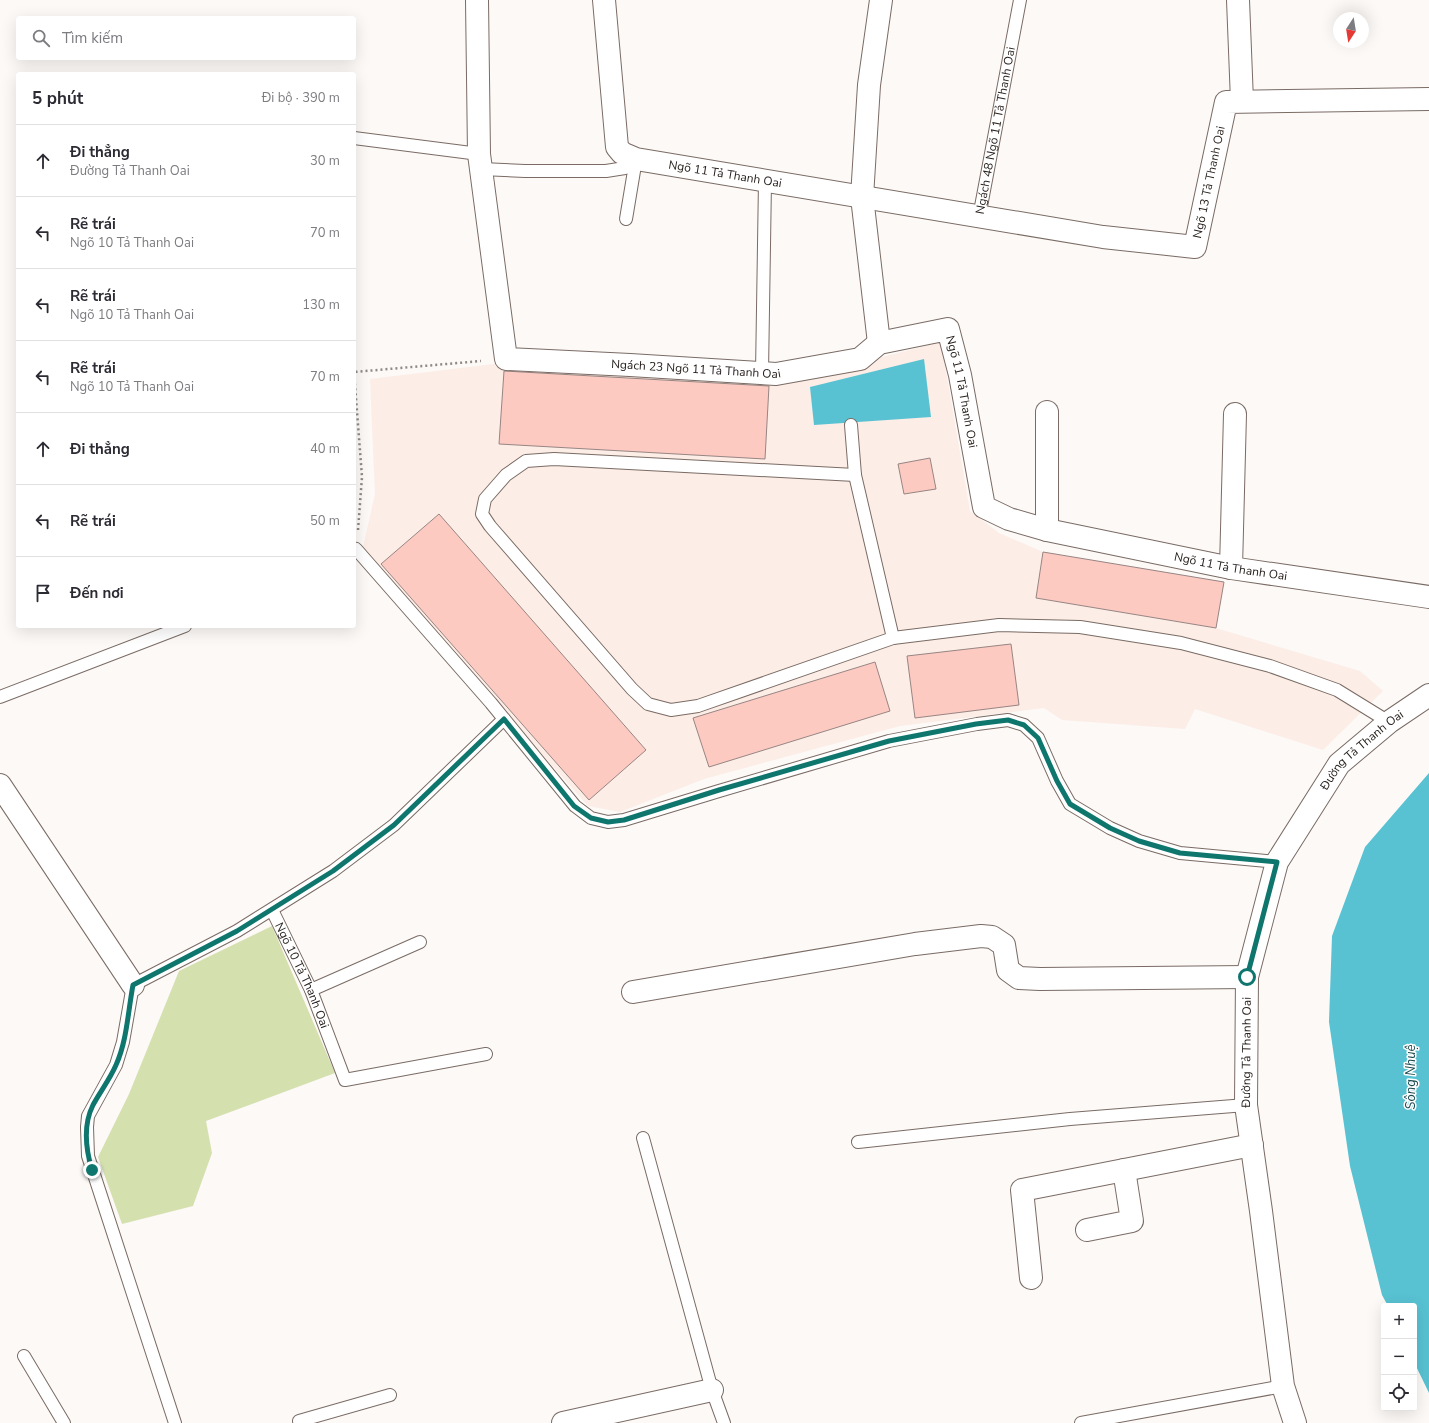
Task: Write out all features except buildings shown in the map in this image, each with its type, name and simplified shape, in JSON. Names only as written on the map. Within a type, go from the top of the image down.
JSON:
[{"type":"street","points":[[477,0],[480,162],[506,359]]},
{"type":"street","name":"Ngõ 11 Tả Thanh Oai","points":[[604,0],[617,147],[622,153],[636,159],[862,197]]},
{"type":"street","points":[[879,343],[862,197],[869,85],[881,0]]},
{"type":"street","points":[[1238,0],[1242,101]]},
{"type":"street","name":"Ngõ 13 Tả Thanh Oai","points":[[979,217],[1103,237],[1195,246],[1226,102],[1429,99]]},
{"type":"street","name":"Ngách 48 Ngõ 11 Tả Thanh Oai","points":[[862,197],[979,217]]},
{"type":"street","name":"Ngõ 11 Tả Thanh Oai","points":[[879,343],[948,329],[960,375],[984,507],[1010,519],[1046,530],[1231,568],[1429,597]]},
{"type":"street","name":"Ngách 23 Ngõ 11 Tả Thanh Oai","points":[[506,359],[776,374],[860,359],[879,343]]},
{"type":"street","points":[[1046,530],[1047,412]]},
{"type":"street","points":[[1231,568],[1235,414]]},
{"type":"street","name":"Đường Tả Thanh Oai","points":[[1294,1423],[1284,1386],[1246,1105],[1247,977],[1277,862],[1339,764],[1389,722],[1429,695]]},
{"type":"street","points":[[0,785],[133,985]]},
{"type":"street","points":[[634,992],[915,944],[981,936],[992,937],[1004,945],[1008,970],[1019,978],[1247,977]]},
{"type":"street","points":[[1031,1278],[1022,1190],[1252,1145]]},
{"type":"street","points":[[1087,1230],[1132,1221],[1124,1170]]},
{"type":"street","points":[[563,1423],[712,1390]]},
{"type":"lane","name":"Ngách 48 Ngõ 11 Tả Thanh Oai","points":[[979,217],[1020,0]]},
{"type":"lane","points":[[356,138],[524,171],[606,171],[625,168],[636,159]]},
{"type":"lane","points":[[626,219],[636,159]]},
{"type":"lane","points":[[762,373],[765,181]]},
{"type":"lane","points":[[851,425],[855,475],[893,638]]},
{"type":"lane","points":[[855,475],[554,459],[526,461],[506,475],[485,499],[482,514],[490,526],[627,683],[648,704],[671,710],[698,706],[893,638],[999,626],[1080,627],[1181,643],[1270,666],[1337,690],[1389,722]]},
{"type":"lane","points":[[356,551],[491,703],[574,806],[591,818],[608,822],[624,820],[719,790],[889,741],[976,724],[1008,720],[1024,725],[1038,738],[1057,781],[1070,804],[1110,828],[1139,841],[1180,853],[1277,862]]},
{"type":"lane","points":[[0,697],[180,628]]},
{"type":"lane","name":"Ngõ 10 Tả Thanh Oai","points":[[486,1054],[345,1080],[311,990],[272,910],[333,871],[394,825],[504,719]]},
{"type":"lane","points":[[175,1423],[88,1156],[88,1116],[116,1065],[123,1042],[133,985],[237,931],[272,910]]},
{"type":"lane","points":[[311,990],[420,942]]},
{"type":"lane","points":[[858,1142],[1070,1118],[1246,1105]]},
{"type":"lane","points":[[643,1138],[712,1390],[724,1423]]},
{"type":"lane","points":[[24,1356],[64,1423]]},
{"type":"lane","points":[[1081,1423],[1284,1386]]},
{"type":"lane","points":[[296,1422],[390,1395]]},
{"type":"path","points":[[356,372],[506,359]]},
{"type":"path","points":[[356,398],[362,477],[356,540]]},
{"type":"shaded area","points":[[941,342],[970,511],[999,533],[1043,552],[1224,582],[1216,628],[1360,671],[1383,691],[1323,750],[1195,709],[1185,729],[1062,720],[1044,708],[900,726],[704,779],[620,812],[588,806],[362,552],[375,494],[370,379],[502,363],[808,376]]},
{"type":"green space","points":[[272,926],[335,1073],[206,1121],[212,1153],[193,1206],[122,1224],[98,1157],[129,1094],[179,971]]},
{"type":"water","points":[[924,359],[931,417],[814,425],[810,387]]},
{"type":"water","name":"Sông Nhuệ","points":[[1429,773],[1429,1393],[1417,1368],[1417,1303],[1386,1303],[1382,1295],[1350,1166],[1329,1022],[1332,936],[1365,847]]},
{"type":"route","points":[[92,1170],[88,1156],[88,1116],[116,1065],[123,1042],[133,985],[237,931],[333,871],[394,825],[504,719],[574,806],[591,818],[608,822],[624,820],[719,790],[889,741],[976,724],[1008,720],[1024,725],[1038,738],[1057,781],[1070,804],[1110,828],[1139,841],[1180,853],[1277,862],[1247,977]]}]
